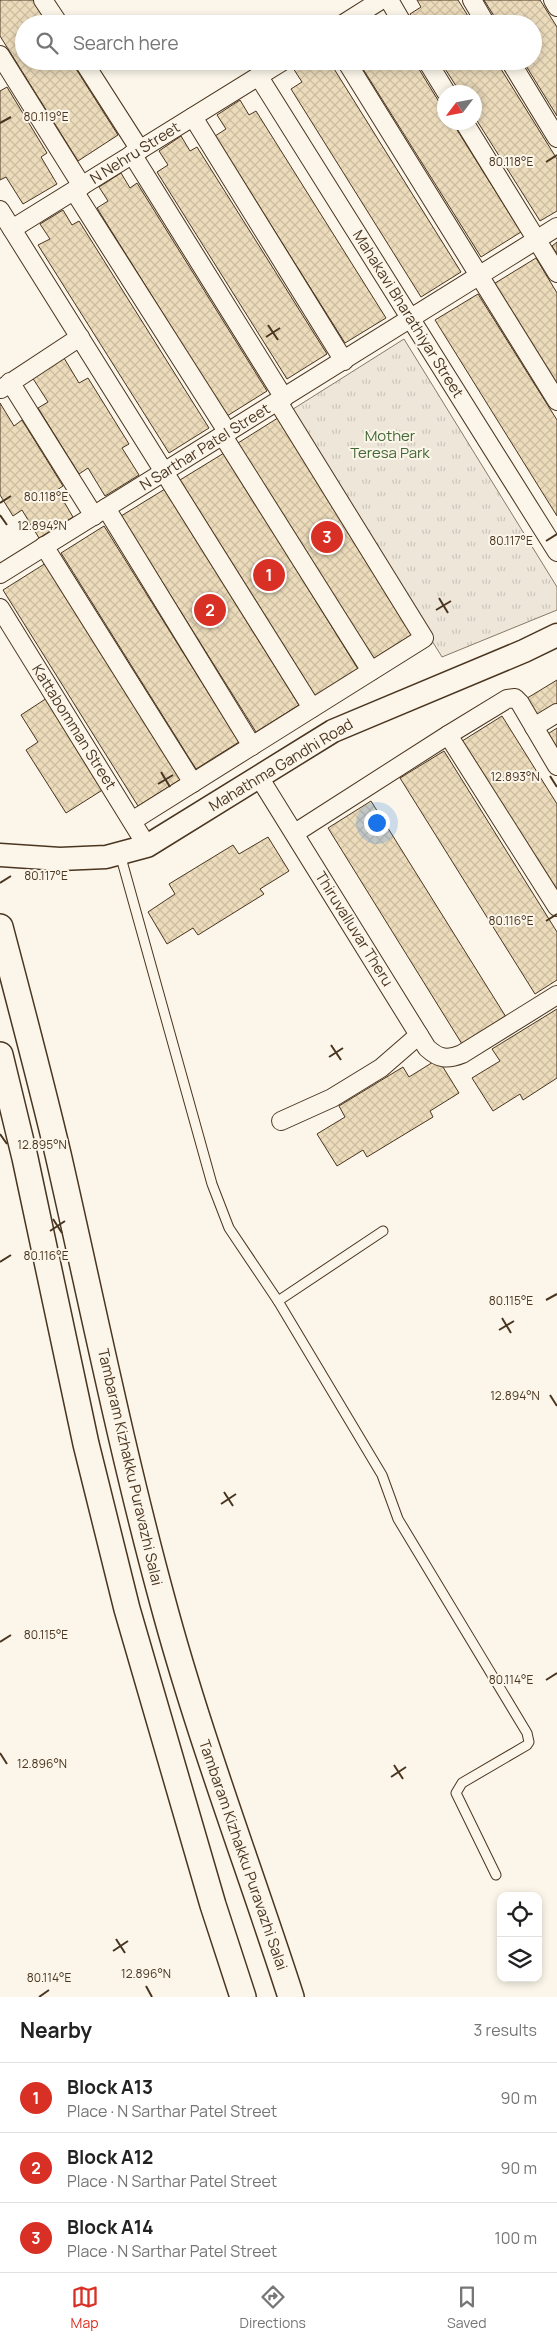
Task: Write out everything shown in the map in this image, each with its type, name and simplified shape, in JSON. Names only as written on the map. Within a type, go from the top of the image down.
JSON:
[{"type":"main road","name":"Tambaram Kizhakku Puravazhi Salai","points":[[0,927],[38,1072],[138,1508],[162,1600],[204,1744],[292,1997]]},
{"type":"main road","points":[[0,1055],[25,1158],[86,1444],[127,1609],[213,1905],[243,1997]]},
{"type":"street","points":[[43,0],[53,15]]},
{"type":"street","points":[[357,15],[381,0]]},
{"type":"street","points":[[389,0],[398,15]]},
{"type":"street","points":[[472,0],[481,15]]},
{"type":"street","points":[[553,0],[557,7]]},
{"type":"street","points":[[0,54],[78,188],[371,671]]},
{"type":"street","points":[[88,70],[281,400],[424,638],[132,821]]},
{"type":"street","name":"N Nehru Street","points":[[12,229],[270,70]]},
{"type":"street","points":[[352,70],[557,401]]},
{"type":"street","points":[[433,70],[442,85]]},
{"type":"street","points":[[515,70],[557,138]]},
{"type":"street","name":"Mahakavi Bharathiyar Street","points":[[259,77],[557,552]]},
{"type":"street","points":[[193,117],[344,361]]},
{"type":"street","points":[[469,130],[557,273]]},
{"type":"street","points":[[0,210],[312,708]]},
{"type":"street","name":"N Sarthar Patel Street","points":[[2,566],[44,546],[100,512],[411,320],[557,227]]},
{"type":"street","points":[[80,337],[5,386],[100,512],[252,746]]},
{"type":"street","points":[[44,546],[192,783]]},
{"type":"street","name":"Kattabomman Street","points":[[0,608],[147,846]]},
{"type":"street","name":"Mahathma Gandhi Road","points":[[0,855],[60,859],[106,857],[147,846],[332,731],[524,651],[557,635]]},
{"type":"street","points":[[295,834],[448,735],[508,699],[514,698],[520,703],[557,766]]},
{"type":"street","points":[[534,728],[557,713]]},
{"type":"street","points":[[448,735],[557,906]]},
{"type":"street","name":"Thiruvalluvar Theru","points":[[259,777],[419,1035],[435,1056],[444,1059],[462,1054],[557,995]]},
{"type":"street","points":[[281,1121],[332,1098],[381,1068],[419,1035]]},
{"type":"lane","points":[[120,853],[212,1184],[230,1228],[278,1301],[382,1475],[398,1518],[527,1734],[529,1742],[527,1745],[462,1783],[456,1794],[496,1875]]},
{"type":"lane","points":[[278,1301],[383,1231]]},
{"type":"green space","name":"Mother Teresa Park","points":[[404,339],[557,587],[557,610],[442,657],[290,411]]},
{"type":"building","points":[[0,0],[33,0],[42,15],[15,15],[15,60],[0,36]]},
{"type":"building","points":[[417,0],[458,0],[467,15],[411,15],[421,7]]},
{"type":"building","points":[[484,0],[540,0],[557,27],[557,116],[529,70],[542,70],[542,15],[493,15]]},
{"type":"building","points":[[21,70],[77,70],[118,135],[78,161]]},
{"type":"building","points":[[294,70],[335,70],[461,272],[421,297],[291,89],[302,82]]},
{"type":"building","points":[[364,70],[420,70],[437,99],[437,130],[457,130],[521,232],[481,257]]},
{"type":"building","points":[[446,70],[502,70],[557,159],[557,211],[540,221],[482,129],[482,85],[455,85]]},
{"type":"building","points":[[7,87],[47,153],[41,157],[57,184],[23,204],[6,177],[0,180],[0,91]]},
{"type":"building","points":[[240,100],[249,115],[256,111],[386,318],[345,343],[215,136],[226,129],[217,115]]},
{"type":"building","points":[[181,136],[190,151],[197,147],[327,354],[287,379],[157,172],[168,165],[159,151]]},
{"type":"building","points":[[121,173],[130,188],[137,183],[267,391],[227,416],[97,208],[108,201],[99,187]]},
{"type":"building","points":[[63,210],[72,225],[79,221],[209,428],[169,453],[38,245],[50,239],[40,224]]},
{"type":"building","points":[[557,242],[557,254],[552,246]]},
{"type":"building","points":[[536,258],[557,293],[557,389],[492,285]]},
{"type":"building","points":[[478,294],[557,420],[557,516],[435,320]]},
{"type":"building","points":[[64,358],[79,383],[88,378],[129,444],[122,448],[139,475],[105,496],[88,468],[79,474],[38,408],[48,402],[32,377]]},
{"type":"building","points":[[0,403],[14,426],[22,420],[63,486],[57,490],[73,517],[39,538],[22,510],[13,516],[0,495]]},
{"type":"building","points":[[281,416],[416,632],[373,659],[238,443]]},
{"type":"building","points":[[224,453],[358,669],[315,696],[180,480]]},
{"type":"building","points":[[165,489],[299,705],[256,732],[121,516]]},
{"type":"building","points":[[104,526],[239,742],[196,769],[61,553]]},
{"type":"building","points":[[46,563],[181,779],[138,806],[3,590]]},
{"type":"building","points":[[557,680],[557,704],[535,717],[524,700]]},
{"type":"building","points":[[47,698],[104,789],[66,813],[26,750],[38,742],[21,715]]},
{"type":"building","points":[[502,716],[557,804],[557,901],[459,743]]},
{"type":"building","points":[[557,728],[557,760],[543,737]]},
{"type":"building","points":[[444,751],[557,932],[557,980],[535,994],[400,778]]},
{"type":"building","points":[[371,801],[506,1017],[462,1044],[328,828]]},
{"type":"building","points":[[268,837],[289,871],[260,889],[264,894],[198,935],[193,928],[167,944],[148,912],[175,894],[169,884],[233,845],[239,854]]},
{"type":"building","points":[[557,1009],[557,1078],[523,1100],[520,1094],[493,1111],[472,1078],[500,1061],[492,1049]]},
{"type":"building","points":[[438,1059],[459,1093],[430,1111],[433,1117],[367,1157],[363,1150],[337,1166],[317,1134],[345,1117],[339,1106],[403,1067],[409,1077]]},
{"type":"place","name":"Block A14","points":[[327,537]]},
{"type":"place","name":"Block A13","points":[[269,575]]},
{"type":"place","name":"Block A12","points":[[210,610]]}]
